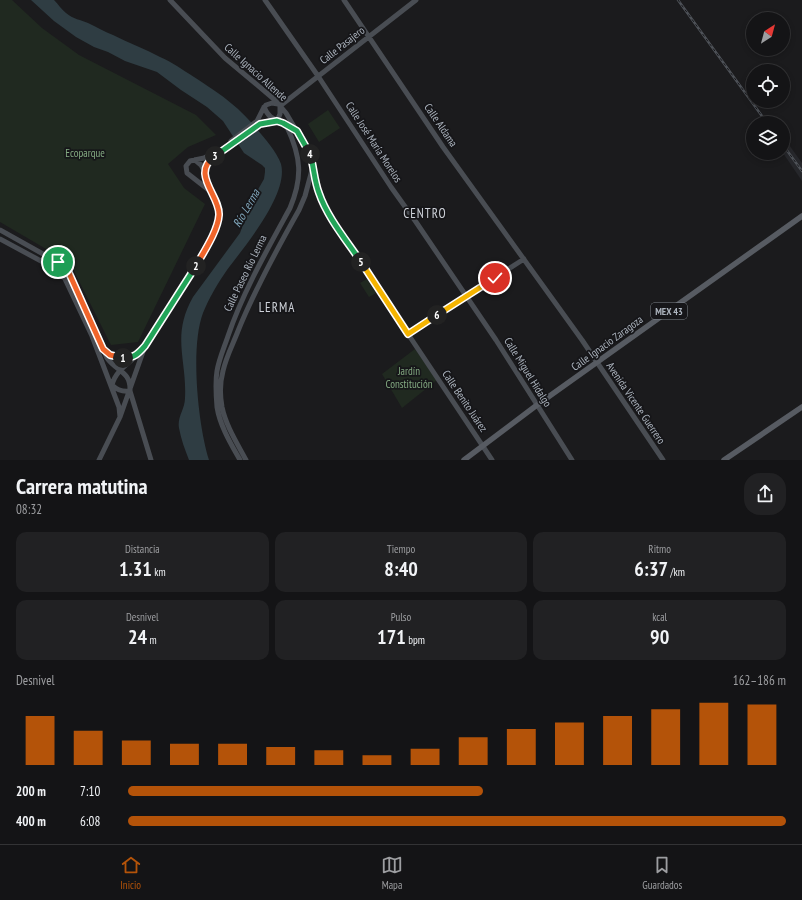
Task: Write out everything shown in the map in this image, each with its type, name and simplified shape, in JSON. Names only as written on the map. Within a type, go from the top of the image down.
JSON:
[{"type":"main road","name":"Calle Ignacio Zaragoza","points":[[464,460],[537,405],[802,216]]},
{"type":"main road","points":[[724,460],[802,407]]},
{"type":"street","name":"Calle Ignacio Allende","points":[[170,0],[224,58],[280,106],[306,146],[313,166],[316,185],[323,204],[408,334]]},
{"type":"street","name":"Calle José María Morelos","points":[[265,0],[318,76],[391,188],[466,296]]},
{"type":"street","name":"Calle Aldama","points":[[344,0],[370,36],[443,147],[524,259]]},
{"type":"street","name":"Calle Pasajero","points":[[280,106],[416,0]]},
{"type":"street","points":[[259,123],[264,107],[272,103],[280,106],[280,114],[277,121]]},
{"type":"street","points":[[264,107],[268,114],[277,121],[297,131]]},
{"type":"street","points":[[213,195],[200,182],[190,176],[186,170],[187,163],[195,160],[209,159],[259,123],[277,121]]},
{"type":"street","name":"Calle Paseo Río Lerma","points":[[240,460],[224,431],[219,414],[215,384],[220,359],[237,310],[294,197],[299,179],[299,166],[288,129],[285,124]]},
{"type":"street","points":[[205,172],[209,159]]},
{"type":"street","points":[[112,385],[115,377],[120,371],[138,355],[145,346],[191,274],[214,232],[219,214],[217,203],[206,179],[205,172],[201,165],[195,160]]},
{"type":"street","name":"Calle Paseo Río Lerma","points":[[246,460],[229,429],[225,417],[221,382],[223,371],[226,359],[246,313],[305,196],[313,166]]},
{"type":"street","points":[[200,182],[206,179]]},
{"type":"street","points":[[0,230],[58,262],[66,268],[109,361],[127,375],[129,379],[130,391],[151,460]]},
{"type":"street","points":[[0,239],[54,268],[62,274],[89,329],[112,385],[119,406],[120,417]]},
{"type":"street","points":[[408,334],[524,259]]},
{"type":"street","name":"Avenida Vicente Guerrero","points":[[524,259],[597,362],[663,460]]},
{"type":"street","name":"Calle Miguel Hidalgo","points":[[466,296],[496,340],[572,460]]},
{"type":"street","name":"Calle Benito Juárez","points":[[408,334],[492,460]]},
{"type":"street","points":[[99,460],[120,417],[145,346]]},
{"type":"street","points":[[103,349],[110,355],[119,358],[129,358],[138,355]]},
{"type":"street","points":[[112,385],[121,391],[130,391]]},
{"type":"shaded area","points":[[31,0],[54,0],[64,12],[71,17],[88,23],[149,51],[177,66],[203,83],[228,100],[250,121],[277,155],[281,164],[282,176],[272,205],[254,234],[217,285],[205,307],[199,328],[196,365],[197,386],[202,427],[209,460],[189,460],[179,428],[179,420],[185,398],[181,336],[183,324],[186,311],[193,297],[240,233],[252,200],[264,179],[265,168],[244,153],[223,121],[207,107],[157,72],[125,61],[76,37],[54,21]]},
{"type":"shaded area","points":[[790,146],[802,163],[802,181],[788,160],[790,160]]},
{"type":"green space","name":"Ecoparque","points":[[0,0],[12,0],[42,28],[79,55],[196,115],[216,135],[188,147],[168,164],[184,188],[205,204],[138,342],[111,345],[70,263],[0,222]]},
{"type":"green space","points":[[328,110],[340,128],[319,142],[308,124]]},
{"type":"green space","points":[[367,279],[376,293],[369,297],[360,283]]},
{"type":"green space","name":"Jardín Constitución","points":[[415,349],[437,380],[402,408],[382,374]]},
{"type":"railway","points":[[678,0],[762,116]]},
{"type":"railway","points":[[790,155],[802,171]]},
{"type":"district","name":"CENTRO","points":[[425,213]]},
{"type":"district","name":"LERMA","points":[[277,307]]},
{"type":"route","points":[[58,262],[64,265],[68,270],[103,349],[110,355],[119,358],[129,358],[138,355],[198,263],[217,225],[219,210],[205,177],[206,168],[210,160],[260,124],[277,121],[297,131],[303,140],[309,152],[316,185],[323,204],[408,334],[495,278]]},
{"type":"water label","name":"Río Lerma","points":[[246,208]]}]
